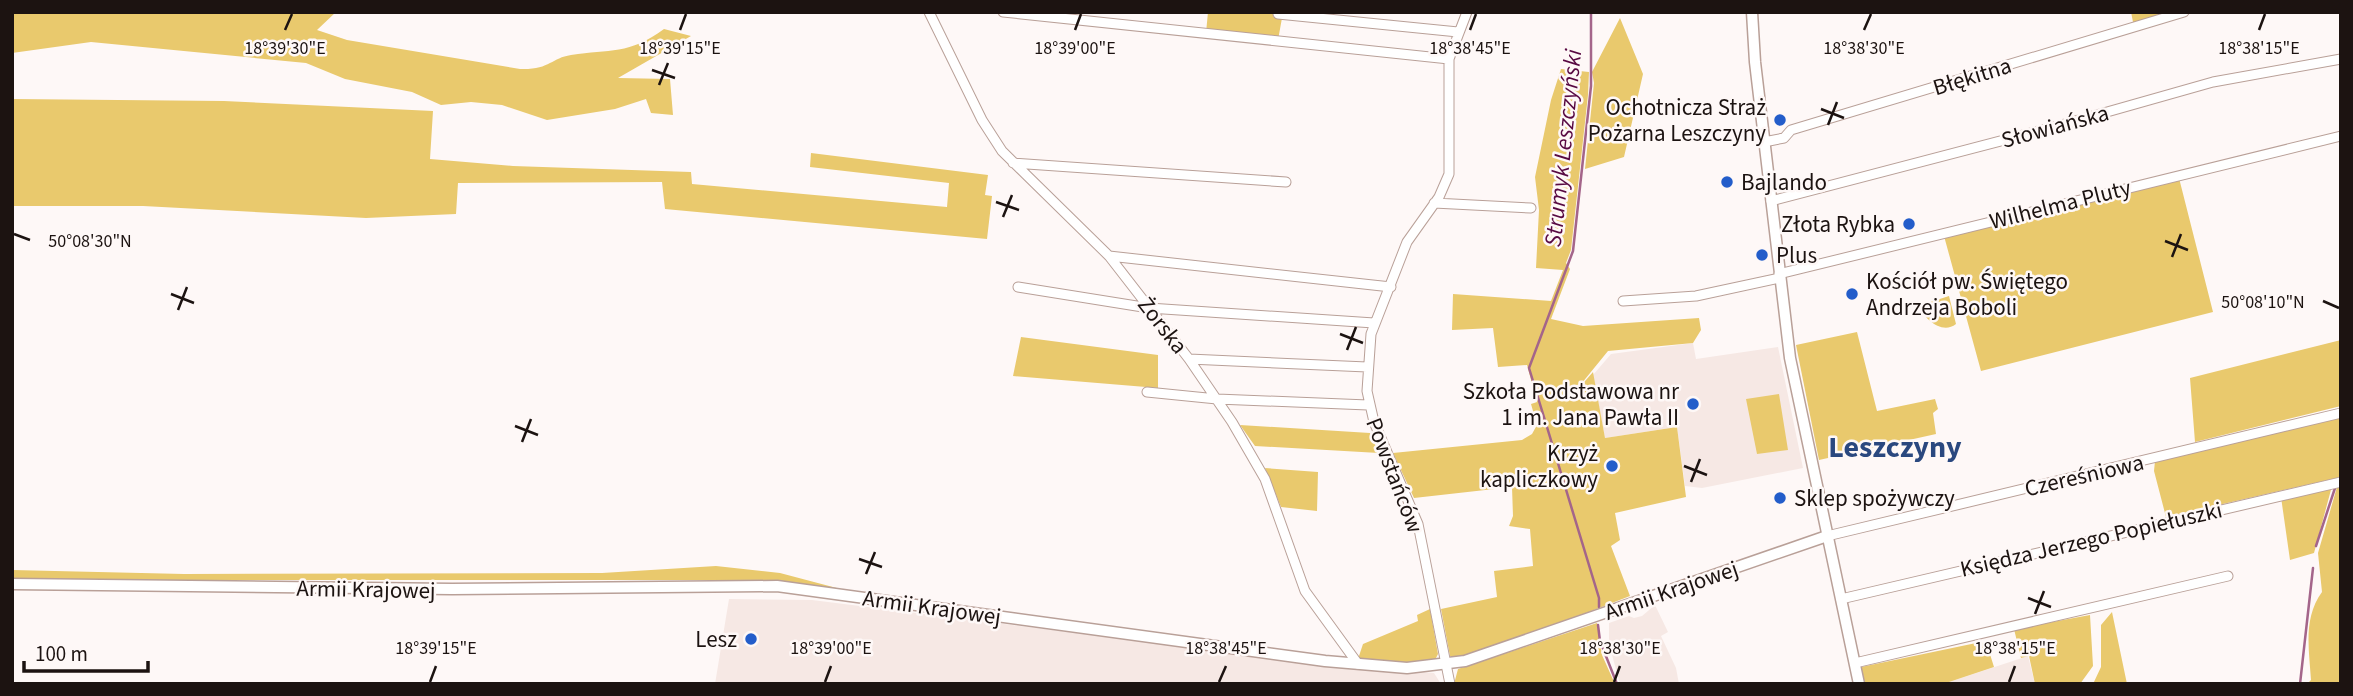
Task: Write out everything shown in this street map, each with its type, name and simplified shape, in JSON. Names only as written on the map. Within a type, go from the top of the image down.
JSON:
[{"type":"street","name":"Żorska","points":[[929,12],[982,120],[1013,163],[1109,256],[1217,399],[1265,479],[1305,591],[1358,664]]},
{"type":"street","points":[[1003,12],[1449,59]]},
{"type":"street","name":"Powstańców","points":[[1450,684],[1418,524],[1368,405],[1367,367],[1374,323],[1391,287],[1407,242],[1446,182],[1450,164],[1449,59],[1467,12]]},
{"type":"street","points":[[1752,12],[1779,276],[1793,373],[1859,684]]},
{"type":"street","name":"Błękitna","points":[[1764,142],[1784,138],[1791,130],[2184,12]]},
{"type":"street","points":[[1278,13],[1458,33]]},
{"type":"street","name":"Słowiańska","points":[[1771,201],[2054,127],[2213,82],[2341,59]]},
{"type":"street","name":"Wilhelma Pluty","points":[[1623,301],[1696,296],[2341,136]]},
{"type":"street","points":[[1013,163],[1286,183]]},
{"type":"street","points":[[1434,203],[1531,208]]},
{"type":"street","points":[[1109,256],[1391,287]]},
{"type":"street","points":[[1018,287],[1149,308],[1374,323]]},
{"type":"street","points":[[1189,359],[1367,367]]},
{"type":"street","points":[[1147,392],[1217,399],[1368,405]]},
{"type":"street","name":"Czereśniowa","points":[[1827,536],[2341,413]]},
{"type":"street","name":"Księdza Jerzego Popiełuszki","points":[[1841,599],[2341,482]]},
{"type":"street","name":"Armii Krajowej","points":[[12,584],[452,589],[776,586],[1358,664],[1407,668],[1445,666],[1499,650],[1827,536]]},
{"type":"street","points":[[1855,663],[2228,576]]},
{"type":"shaded area","points":[[12,12],[336,12],[317,30],[347,40],[520,69],[538,68],[571,55],[629,47],[664,29],[691,36],[618,78],[670,79],[673,115],[651,113],[646,99],[615,109],[547,120],[502,105],[471,102],[441,105],[412,92],[345,79],[306,63],[91,42],[12,53]]},
{"type":"shaded area","points":[[1208,12],[1274,12],[1273,17],[1282,18],[1278,40],[1206,33]]},
{"type":"shaded area","points":[[2131,12],[2164,12],[2165,16],[2134,27]]},
{"type":"shaded area","points":[[1620,18],[1643,74],[1624,157],[1585,169],[1594,83],[1592,72]]},
{"type":"shaded area","points":[[1561,69],[1589,72],[1571,250],[1566,263],[1570,269],[1551,319],[1583,326],[1699,318],[1701,330],[1693,343],[1608,351],[1564,405],[1593,372],[1605,438],[1677,427],[1686,497],[1615,513],[1620,540],[1611,546],[1630,596],[1475,656],[1455,658],[1450,656],[1441,609],[1497,597],[1494,571],[1533,566],[1530,529],[1509,526],[1513,516],[1512,487],[1414,498],[1393,453],[1522,440],[1532,434],[1537,425],[1531,404],[1537,402],[1527,365],[1498,367],[1493,328],[1452,330],[1453,294],[1551,301],[1563,270],[1536,268],[1539,210],[1535,177],[1551,100]]},
{"type":"shaded area","points":[[12,99],[224,101],[433,111],[430,159],[513,166],[691,172],[692,184],[947,207],[949,183],[810,167],[811,153],[988,175],[985,195],[992,196],[987,239],[665,209],[662,182],[458,183],[456,214],[366,218],[143,206],[12,206]]},
{"type":"shaded area","points":[[2179,178],[2213,312],[1981,371],[1944,236]]},
{"type":"shaded area","points":[[1949,296],[1956,324],[1951,327],[1934,324],[1918,306]]},
{"type":"shaded area","points":[[1857,332],[1877,411],[1935,399],[1938,409],[1933,413],[1936,434],[1819,460],[1796,345]]},
{"type":"shaded area","points":[[1021,337],[1158,355],[1158,388],[1013,376]]},
{"type":"shaded area","points":[[2341,340],[2341,406],[2195,442],[2190,378]]},
{"type":"shaded area","name":"Szkoła Podstawowa nr 1 im. Jana Pawła II","points":[[1693,343],[1696,359],[1778,347],[1803,468],[1702,488],[1685,486],[1677,427],[1605,438],[1593,375],[1611,354]]},
{"type":"shaded area","points":[[1779,394],[1788,450],[1757,454],[1746,399]]},
{"type":"shaded area","points":[[2341,416],[2341,477],[2166,517],[2154,471],[2155,461]]},
{"type":"shaded area","points":[[1240,425],[1370,433],[1379,453],[1255,446]]},
{"type":"shaded area","points":[[1265,468],[1318,472],[1317,511],[1281,507]]},
{"type":"shaded area","points":[[2332,486],[2314,553],[2290,560],[2281,497]]},
{"type":"shaded area","points":[[2341,486],[2341,684],[2307,684],[2311,680],[2310,623],[2312,612],[2322,592],[2318,553],[2337,487]]},
{"type":"shaded area","points":[[716,566],[780,573],[848,591],[748,580],[12,580],[12,570],[184,574],[602,573]]},
{"type":"shaded area","points":[[729,599],[812,600],[1318,663],[1434,673],[1441,684],[715,684]]},
{"type":"shaded area","points":[[1655,605],[1668,632],[1661,636],[1676,668],[1679,684],[1620,684],[1609,644],[1609,623],[1629,616],[1642,616]]},
{"type":"shaded area","points":[[1430,609],[1438,654],[1434,662],[1397,664],[1358,659],[1363,644],[1418,621],[1417,615]]},
{"type":"shaded area","points":[[2112,612],[2127,684],[2093,684],[2101,667],[2101,625]]},
{"type":"shaded area","points":[[2090,615],[2093,666],[2080,684],[2035,684],[2029,656],[2021,658],[2014,629]]},
{"type":"shaded area","points":[[1597,623],[1602,655],[1615,684],[1454,684],[1458,669]]},
{"type":"shaded area","points":[[1981,642],[1988,648],[1994,667],[1943,684],[1865,684],[1861,667]]},
{"type":"shaded area","points":[[2028,656],[2035,684],[1943,684]]},
{"type":"waterway","name":"Strumyk Leszczyński","points":[[1591,12],[1591,86],[1573,251],[1529,368],[1599,598],[1599,607]]},
{"type":"waterway","points":[[2316,546],[2335,488]]},
{"type":"waterway","points":[[2300,684],[2313,568]]},
{"type":"waterway","name":"Strumyk Leszczyński","points":[[1598,625],[1600,641],[1617,684]]},
{"type":"place","name":"Ochotnicza Straż Pożarna Leszczyny","points":[[1780,120]]},
{"type":"place","name":"Bajlando","points":[[1727,182]]},
{"type":"place","name":"Złota Rybka","points":[[1909,224]]},
{"type":"place","name":"Plus","points":[[1762,255]]},
{"type":"place","name":"Kościół pw. Świętego Andrzeja Boboli","points":[[1852,294]]},
{"type":"place","name":"Szkoła Podstawowa nr 1 im. Jana Pawła II","points":[[1693,404]]},
{"type":"place","name":"Krzyż kapliczkowy","points":[[1612,466]]},
{"type":"place","name":"Sklep spożywczy","points":[[1780,498]]},
{"type":"place","name":"Lesz","points":[[751,639]]},
{"type":"district","name":"Leszczyny","points":[[1895,447]]}]
